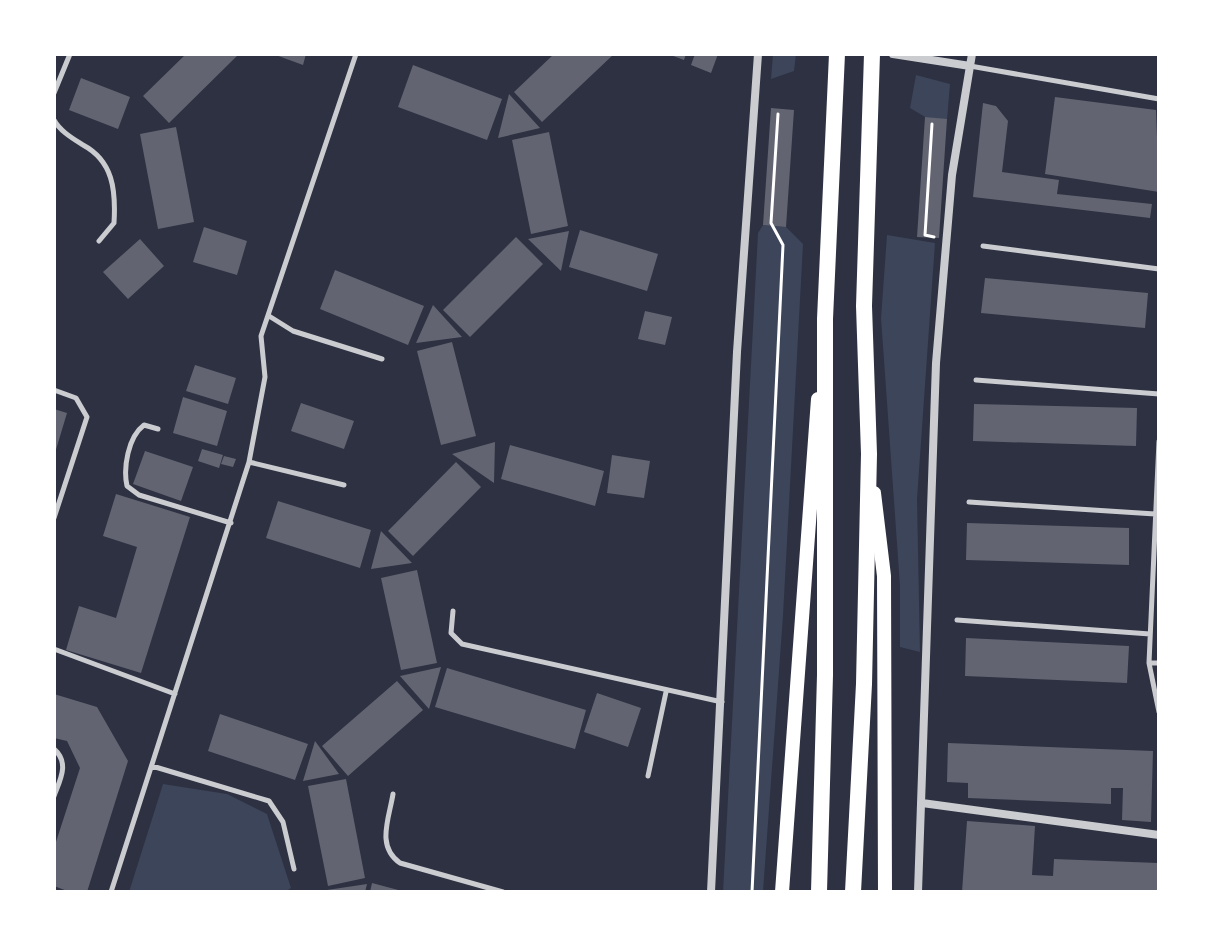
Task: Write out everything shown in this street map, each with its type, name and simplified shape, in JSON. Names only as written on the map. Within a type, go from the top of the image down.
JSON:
[{"type":"main road","points":[[782,892],[825,319],[837,54]]},
{"type":"main road","points":[[853,892],[864,684],[869,454],[864,306],[872,54]]},
{"type":"main road","points":[[819,892],[825,675],[825,319]]},
{"type":"main road","points":[[869,454],[884,576],[885,892]]},
{"type":"street","points":[[711,892],[723,703],[737,352],[758,54]]},
{"type":"street","points":[[893,54],[970,66]]},
{"type":"street","points":[[918,892],[937,349],[952,175],[972,54]]},
{"type":"street","points":[[922,803],[1159,835]]},
{"type":"lane","points":[[54,93],[70,54]]},
{"type":"lane","points":[[111,892],[249,462],[265,377],[261,336],[356,54]]},
{"type":"lane","points":[[970,66],[1159,99]]},
{"type":"lane","points":[[54,120],[70,137],[98,153],[108,165],[114,223],[99,241]]},
{"type":"lane","points":[[983,246],[1159,269]]},
{"type":"lane","points":[[269,316],[293,331],[382,359]]},
{"type":"lane","points":[[976,380],[1159,394]]},
{"type":"lane","points":[[54,390],[76,398],[87,417],[54,518]]},
{"type":"lane","points":[[158,429],[144,425],[134,437],[125,476],[127,486],[139,495],[231,523]]},
{"type":"lane","points":[[1159,441],[1149,663],[1159,712]]},
{"type":"lane","points":[[249,462],[344,485]]},
{"type":"lane","points":[[969,502],[1156,514]]},
{"type":"lane","points":[[453,611],[451,633],[462,644],[723,703]]},
{"type":"lane","points":[[957,620],[1150,634]]},
{"type":"lane","points":[[54,649],[175,694]]},
{"type":"lane","points":[[1149,663],[1159,663]]},
{"type":"lane","points":[[648,776],[666,692]]},
{"type":"lane","points":[[54,749],[61,755],[64,768],[54,796]]},
{"type":"lane","points":[[152,766],[269,801],[278,809],[283,822],[294,869]]},
{"type":"lane","points":[[393,794],[385,842],[389,855],[400,863],[503,892]]},
{"type":"path","points":[[752,892],[783,245],[771,223],[778,114]]},
{"type":"path","points":[[925,235],[932,124]]},
{"type":"shaded area","points":[[773,54],[796,54],[794,71],[771,79]]},
{"type":"shaded area","points":[[916,75],[950,84],[947,120],[925,117],[910,108]]},
{"type":"shaded area","points":[[763,225],[786,227],[803,244],[783,616],[763,892],[723,892],[758,233]]},
{"type":"shaded area","points":[[887,235],[935,243],[917,499],[920,652],[900,647],[900,586],[881,318]]},
{"type":"shaded area","points":[[163,784],[227,794],[267,814],[291,888],[285,892],[129,892]]},
{"type":"building","points":[[186,54],[239,54],[169,123],[143,96]]},
{"type":"building","points":[[273,54],[306,54],[303,65]]},
{"type":"building","points":[[554,54],[614,54],[542,122],[514,92]]},
{"type":"building","points":[[668,54],[686,54],[684,60]]},
{"type":"building","points":[[695,54],[718,54],[711,73],[691,65]]},
{"type":"building","points":[[413,65],[502,99],[487,140],[398,107]]},
{"type":"building","points":[[81,78],[130,97],[118,129],[69,110]]},
{"type":"building","points":[[509,94],[540,128],[498,138]]},
{"type":"building","points":[[1055,97],[1156,110],[1159,192],[1045,174]]},
{"type":"building","points":[[983,103],[996,106],[1008,121],[1002,172],[1059,180],[1057,194],[1152,204],[1150,218],[973,197]]},
{"type":"building","points":[[771,108],[794,110],[786,227],[763,225]]},
{"type":"building","points":[[925,117],[947,119],[939,238],[917,237]]},
{"type":"building","points":[[176,127],[194,222],[158,229],[140,134]]},
{"type":"building","points":[[549,132],[568,226],[531,234],[512,140]]},
{"type":"building","points":[[204,227],[247,241],[237,275],[193,262]]},
{"type":"building","points":[[580,230],[658,254],[647,291],[569,267]]},
{"type":"building","points":[[569,231],[561,271],[528,239]]},
{"type":"building","points":[[516,237],[543,264],[470,337],[443,310]]},
{"type":"building","points":[[140,239],[164,266],[128,299],[103,272]]},
{"type":"building","points":[[335,270],[424,306],[408,345],[320,309]]},
{"type":"building","points":[[985,278],[1148,293],[1145,328],[981,313]]},
{"type":"building","points":[[433,305],[462,337],[416,343]]},
{"type":"building","points":[[645,311],[672,317],[665,345],[638,339]]},
{"type":"building","points":[[452,342],[476,436],[441,445],[417,351]]},
{"type":"building","points":[[195,365],[236,378],[228,404],[186,391]]},
{"type":"building","points":[[183,397],[227,411],[217,446],[173,433]]},
{"type":"building","points":[[301,403],[354,421],[344,449],[291,431]]},
{"type":"building","points":[[974,404],[1137,408],[1136,446],[973,441]]},
{"type":"building","points":[[54,409],[67,413],[55,453],[54,453]]},
{"type":"building","points":[[495,442],[494,483],[452,454]]},
{"type":"building","points":[[510,445],[604,471],[595,506],[501,479]]},
{"type":"building","points":[[202,449],[223,455],[219,468],[198,461]]},
{"type":"building","points":[[145,451],[193,467],[181,501],[133,484]]},
{"type":"building","points":[[612,455],[650,461],[644,498],[607,493]]},
{"type":"building","points":[[224,456],[236,459],[233,467],[221,464]]},
{"type":"building","points":[[456,462],[481,487],[413,556],[388,531]]},
{"type":"building","points":[[116,494],[190,517],[141,673],[66,650],[79,606],[116,618],[137,547],[103,536]]},
{"type":"building","points":[[278,501],[371,530],[360,568],[266,538]]},
{"type":"building","points":[[967,523],[1129,528],[1129,565],[966,560]]},
{"type":"building","points":[[381,531],[412,563],[371,569]]},
{"type":"building","points":[[417,570],[437,663],[401,670],[381,578]]},
{"type":"building","points":[[966,638],[1129,646],[1127,683],[965,676]]},
{"type":"building","points":[[441,667],[429,709],[400,676]]},
{"type":"building","points":[[447,668],[586,710],[575,749],[435,707]]},
{"type":"building","points":[[397,681],[423,710],[348,776],[322,746]]},
{"type":"building","points":[[597,693],[641,708],[628,747],[584,732]]},
{"type":"building","points":[[54,694],[97,707],[128,761],[87,892],[70,892],[54,886],[54,848],[80,768],[67,741],[54,738]]},
{"type":"building","points":[[220,714],[308,744],[295,780],[208,751]]},
{"type":"building","points":[[315,741],[339,774],[303,781]]},
{"type":"building","points":[[948,743],[1153,751],[1151,822],[1122,820],[1123,788],[1111,788],[1111,804],[968,798],[968,783],[947,782]]},
{"type":"building","points":[[346,779],[365,878],[328,886],[308,786]]},
{"type":"building","points":[[967,821],[1035,826],[1032,875],[1053,876],[1054,859],[1158,863],[1157,892],[962,892]]},
{"type":"building","points":[[372,883],[402,891],[370,892]]},
{"type":"building","points":[[367,884],[365,892],[327,892],[327,890]]}]
